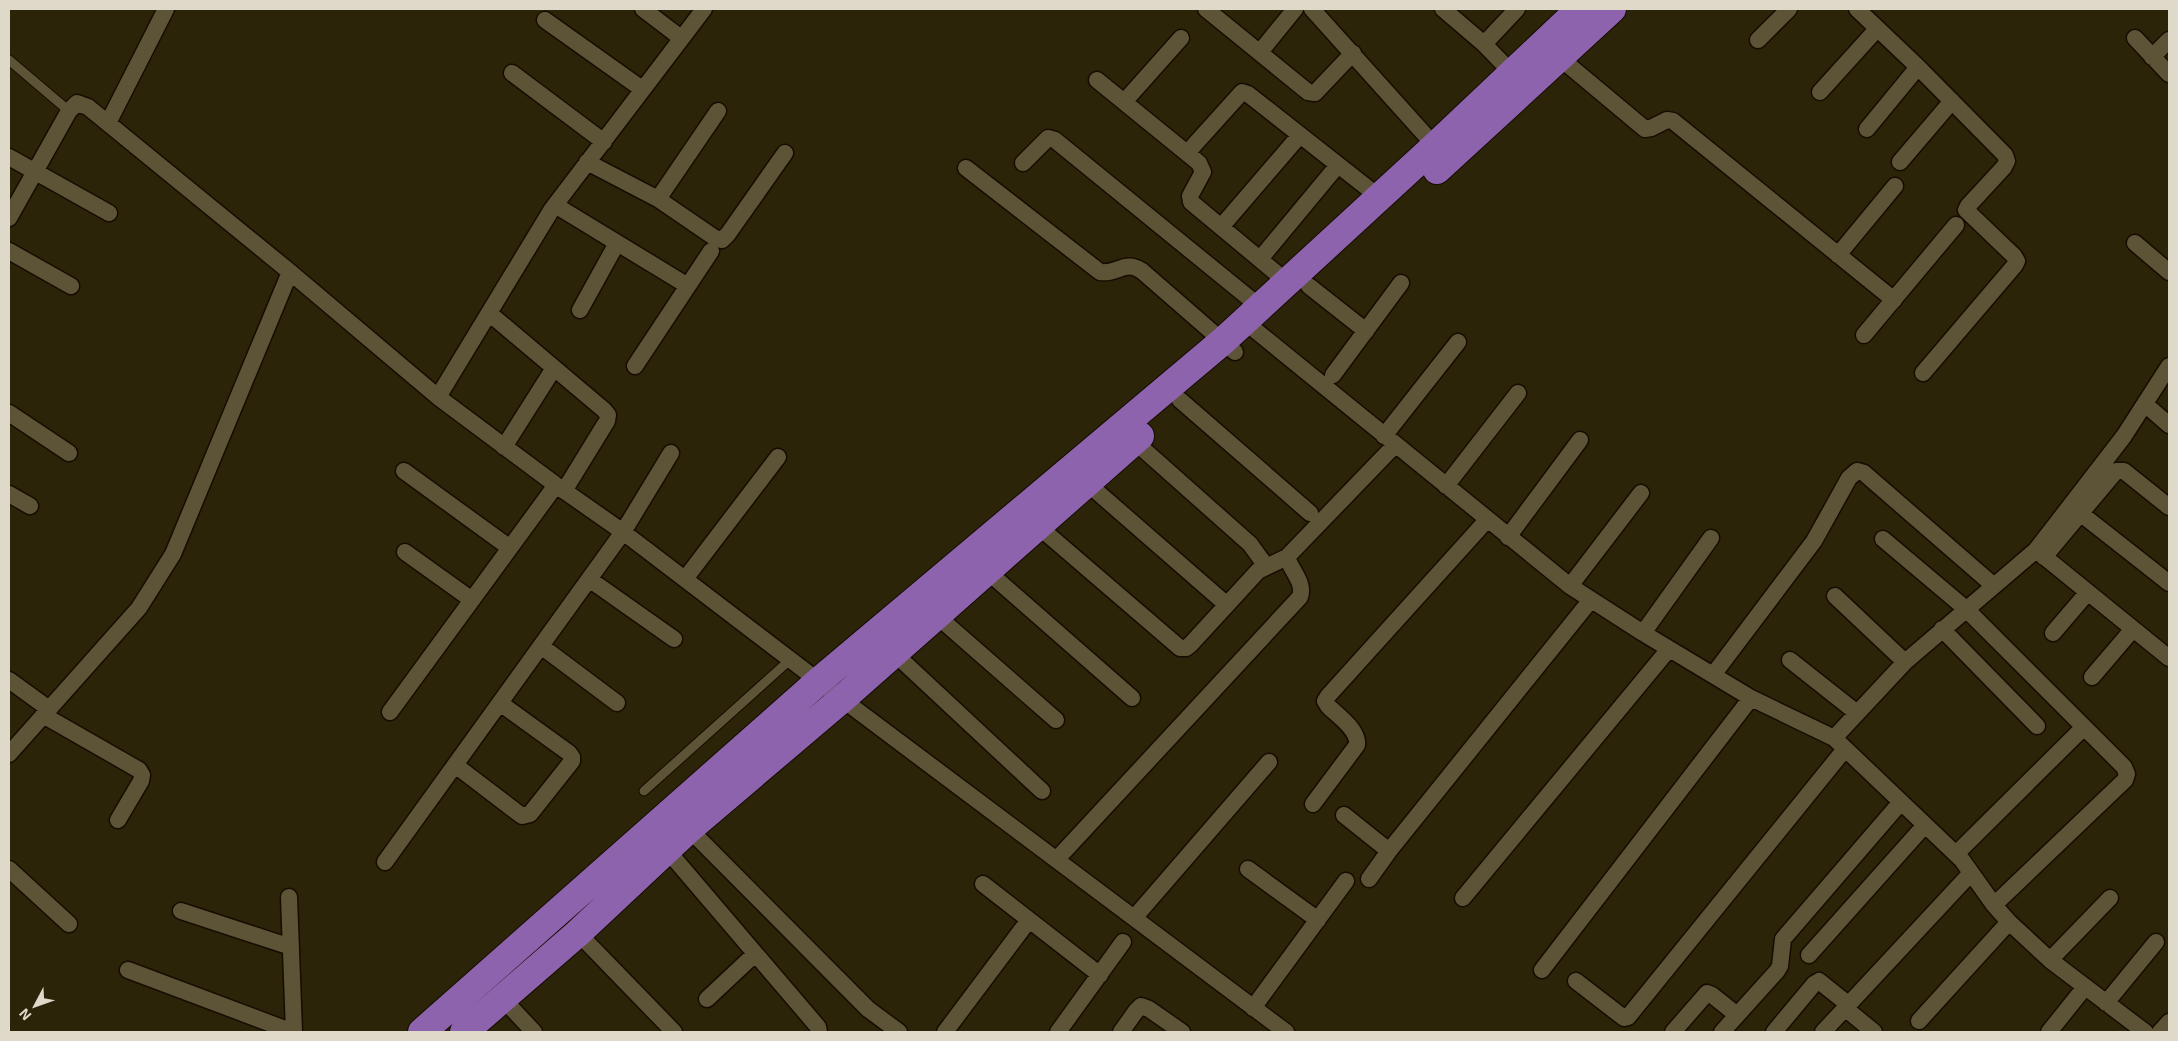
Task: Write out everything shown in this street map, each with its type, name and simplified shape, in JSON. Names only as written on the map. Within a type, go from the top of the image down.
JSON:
[{"type":"highway","points":[[1298,284],[1379,197],[1580,9]]},
{"type":"highway","points":[[464,1032],[578,934],[689,829],[842,699],[1180,400],[1254,320],[1560,58],[1612,9]]},
{"type":"highway","points":[[422,1032],[819,681],[1229,346]]},
{"type":"street","points":[[108,123],[166,9]]},
{"type":"street","points":[[643,9],[681,38]]},
{"type":"street","points":[[438,397],[555,205],[704,9]]},
{"type":"street","points":[[1206,9],[1308,92],[1315,93],[1353,53]]},
{"type":"street","points":[[1260,52],[1295,9]]},
{"type":"street","points":[[1312,9],[1434,146]]},
{"type":"street","points":[[1443,9],[1484,44],[1512,73]]},
{"type":"street","points":[[1484,44],[1517,9]]},
{"type":"street","points":[[1758,40],[1789,9]]},
{"type":"street","points":[[1857,9],[1952,101],[2005,155],[2007,161],[2004,167],[1966,210],[2017,261],[1923,373]]},
{"type":"street","points":[[545,20],[642,89]]},
{"type":"street","points":[[1820,92],[1877,29]]},
{"type":"street","points":[[1124,102],[1181,38]]},
{"type":"street","points":[[2135,38],[2169,74]]},
{"type":"street","points":[[2152,57],[2169,40]]},
{"type":"street","points":[[1560,58],[1645,129],[1667,120],[1673,121],[1894,300]]},
{"type":"street","points":[[1867,128],[1918,67]]},
{"type":"street","points":[[512,73],[604,142]]},
{"type":"street","points":[[1097,80],[1199,163],[1203,172],[1190,196],[1191,202],[1260,259],[1366,331]]},
{"type":"street","points":[[1187,153],[1242,92],[1248,94],[1379,197]]},
{"type":"street","points":[[1900,162],[1952,101]]},
{"type":"street","points":[[9,218],[70,111],[77,103],[88,107],[290,272],[438,397],[560,488],[623,532],[1286,1032]]},
{"type":"street","points":[[658,199],[718,111]]},
{"type":"street","points":[[1222,227],[1300,135]]},
{"type":"street","points":[[1023,163],[1048,138],[1054,140],[1390,441],[1570,586],[1590,601],[1713,676],[1751,698],[1840,743],[1956,854],[2009,922],[2050,960],[2145,1032]]},
{"type":"street","points":[[587,162],[658,199],[715,238],[722,240],[786,153]]},
{"type":"street","points":[[9,157],[109,214]]},
{"type":"street","points":[[1260,259],[1338,165]]},
{"type":"street","points":[[966,168],[1100,272],[1108,273],[1126,266],[1134,266],[1229,346]]},
{"type":"street","points":[[1838,255],[1895,186]]},
{"type":"street","points":[[555,205],[688,286]]},
{"type":"street","points":[[1864,335],[1956,226]]},
{"type":"street","points":[[580,310],[617,243]]},
{"type":"street","points":[[2135,243],[2169,272]]},
{"type":"street","points":[[635,366],[711,250]]},
{"type":"street","points":[[9,251],[71,286]]},
{"type":"street","points":[[9,754],[139,608],[173,554],[290,272]]},
{"type":"street","points":[[1333,375],[1401,283]]},
{"type":"street","points":[[390,712],[510,548],[560,488],[607,421],[608,416],[489,313]]},
{"type":"street","points":[[1038,526],[1180,648],[1186,648],[1258,570],[1287,557],[1390,441],[1458,342]]},
{"type":"street","points":[[2040,554],[2124,436],[2169,366]]},
{"type":"street","points":[[504,446],[554,368]]},
{"type":"street","points":[[1446,486],[1518,393]]},
{"type":"street","points":[[1180,400],[1310,513]]},
{"type":"street","points":[[2145,404],[2169,425]]},
{"type":"street","points":[[9,413],[69,453]]},
{"type":"street","points":[[1508,537],[1580,440]]},
{"type":"street","points":[[1134,441],[1250,544],[1266,566]]},
{"type":"street","points":[[386,862],[623,532],[671,453]]},
{"type":"street","points":[[685,579],[778,457]]},
{"type":"street","points":[[1713,676],[1814,541],[1849,478],[1857,470],[1864,472],[1993,585]]},
{"type":"street","points":[[1576,981],[1624,1018],[1628,1018],[1840,743],[1857,713],[1905,662],[1993,585],[2040,554],[2080,513],[2116,471],[2120,470],[2169,507]]},
{"type":"street","points":[[404,471],[510,548]]},
{"type":"street","points":[[1087,482],[1227,605]]},
{"type":"street","points":[[1570,586],[1641,493]]},
{"type":"street","points":[[9,494],[30,506]]},
{"type":"street","points":[[2080,513],[2169,583]]},
{"type":"street","points":[[1313,804],[1357,745],[1358,739],[1354,732],[1328,706],[1325,701],[1328,696],[1486,520]]},
{"type":"street","points":[[1643,633],[1712,538]]},
{"type":"street","points":[[1883,540],[1966,609],[2124,767],[2127,774],[2124,780],[1994,905]]},
{"type":"street","points":[[405,552],[472,600]]},
{"type":"street","points":[[2040,554],[2169,658]]},
{"type":"street","points":[[1056,860],[1300,597],[1301,584],[1287,557]]},
{"type":"street","points":[[987,570],[1132,698]]},
{"type":"street","points":[[589,579],[674,639]]},
{"type":"street","points":[[2052,633],[2088,592]]},
{"type":"street","points":[[1835,596],[1905,662]]},
{"type":"street","points":[[1369,879],[1388,851],[1590,601]]},
{"type":"street","points":[[936,615],[1056,720]]},
{"type":"street","points":[[1942,629],[2037,726]]},
{"type":"street","points":[[2092,677],[2133,629]]},
{"type":"street","points":[[541,646],[617,703]]},
{"type":"street","points":[[1463,898],[1669,649]]},
{"type":"street","points":[[894,653],[1042,791]]},
{"type":"street","points":[[1790,660],[1857,713]]},
{"type":"street","points":[[9,680],[46,712],[139,770],[142,775],[141,781],[118,820]]},
{"type":"street","points":[[1542,970],[1751,698]]},
{"type":"street","points":[[455,765],[522,816],[530,814],[572,761],[569,753],[500,702]]},
{"type":"street","points":[[1956,854],[2084,727]]},
{"type":"street","points":[[1134,918],[1269,762]]},
{"type":"street","points":[[1722,1032],[1777,971],[1780,966],[1783,939],[1901,802]]},
{"type":"street","points":[[1344,815],[1388,851]]},
{"type":"street","points":[[1810,955],[1925,825]]},
{"type":"street","points":[[689,829],[868,1009],[878,1026],[899,1032]]},
{"type":"street","points":[[667,850],[818,1027],[819,1032]]},
{"type":"street","points":[[9,869],[69,924]]},
{"type":"street","points":[[1248,869],[1318,920]]},
{"type":"street","points":[[1823,1032],[1971,873]]},
{"type":"street","points":[[1253,1008],[1346,881]]},
{"type":"street","points":[[983,884],[1100,975]]},
{"type":"street","points":[[128,970],[294,1032],[289,897]]},
{"type":"street","points":[[2050,960],[2110,898]]},
{"type":"street","points":[[181,911],[291,947]]},
{"type":"street","points":[[945,1032],[1029,920]]},
{"type":"street","points":[[1919,1021],[2009,922]]},
{"type":"street","points":[[578,934],[674,1032]]},
{"type":"street","points":[[1058,1032],[1123,942]]},
{"type":"street","points":[[2106,1003],[2156,942]]},
{"type":"street","points":[[707,999],[756,954]]},
{"type":"street","points":[[1774,1032],[1814,984],[1819,982],[1874,1032]]},
{"type":"street","points":[[2049,1032],[2085,987]]},
{"type":"street","points":[[1673,1032],[1707,993],[1712,994],[1737,1015]]},
{"type":"street","points":[[503,1000],[534,1032]]},
{"type":"street","points":[[1121,1032],[1141,1006],[1149,1009],[1182,1032]]},
{"type":"street","points":[[2160,1032],[2169,1022]]},
{"type":"lane","points":[[9,60],[70,111]]},
{"type":"lane","points":[[644,791],[791,660]]}]
